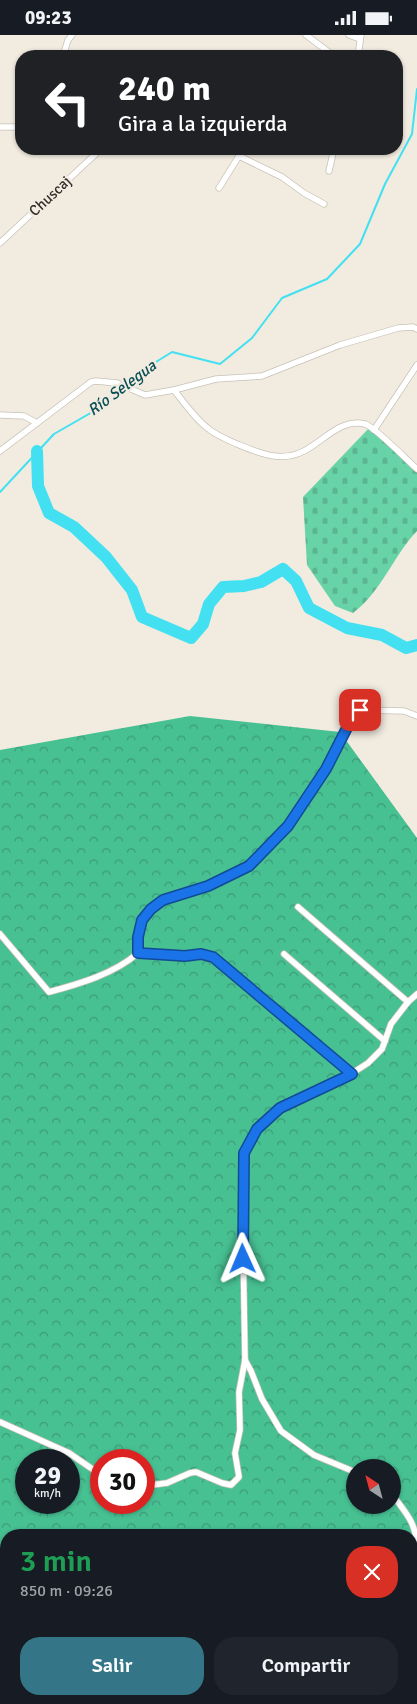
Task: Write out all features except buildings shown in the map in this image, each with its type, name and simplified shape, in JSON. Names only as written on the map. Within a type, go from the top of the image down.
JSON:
[{"type":"street","points":[[65,50],[72,35]]},
{"type":"street","points":[[306,35],[326,50]]},
{"type":"street","points":[[349,35],[360,37],[359,50]]},
{"type":"street","points":[[0,127],[15,127]]},
{"type":"street","name":"Chuscaj","points":[[0,243],[95,155]]},
{"type":"street","points":[[219,188],[236,155]]},
{"type":"street","points":[[243,155],[324,204]]},
{"type":"street","points":[[329,171],[333,155]]},
{"type":"street","points":[[0,451],[91,382],[117,383],[145,395],[174,391],[216,379],[262,376],[340,345],[398,328],[413,327],[417,329]]},
{"type":"street","points":[[374,430],[417,365]]},
{"type":"street","points":[[174,391],[210,430],[261,454],[272,457],[293,455],[303,451],[342,425],[353,423],[367,425],[415,467],[417,459]]},
{"type":"street","points":[[0,415],[24,416],[37,423]]},
{"type":"street","points":[[138,953],[138,937],[142,920],[151,909],[163,900],[208,886],[249,866],[288,826],[326,769],[353,716],[360,710],[404,711],[417,716]]},
{"type":"street","points":[[298,907],[408,1002]]},
{"type":"street","points":[[0,934],[49,992],[98,976],[127,963],[138,953],[185,956],[201,954],[213,957],[352,1074]]},
{"type":"street","points":[[284,954],[385,1041]]},
{"type":"street","points":[[155,1485],[167,1483],[196,1472],[231,1485],[239,1477],[235,1453],[240,1430],[239,1392],[245,1360],[244,1153],[257,1129],[280,1108],[352,1074],[375,1056],[382,1049],[391,1024],[408,1002],[417,994]]},
{"type":"street","points":[[245,1360],[262,1399],[281,1431],[314,1455],[346,1468]]},
{"type":"street","points":[[0,1422],[69,1453],[90,1467]]},
{"type":"street","points":[[401,1507],[416,1529]]},
{"type":"green space","points":[[370,427],[417,471],[417,531],[401,551],[380,584],[353,613],[335,606],[307,565],[303,497]]},
{"type":"green space","points":[[190,716],[340,732],[417,838],[417,1529],[0,1529],[0,750]]},
{"type":"waterway","name":"Río Selegua","points":[[403,151],[412,134],[417,89]]},
{"type":"waterway","name":"Río Selegua","points":[[126,384],[135,375],[172,352],[220,364],[252,338],[282,298],[327,279],[360,244],[385,184],[401,155]]},
{"type":"waterway","name":"Río Selegua","points":[[0,492],[54,434],[108,403],[123,388]]},
{"type":"waterway","name":"Río Selegua","points":[[37,451],[38,486],[49,513],[74,527],[106,557],[132,590],[142,617],[191,638],[203,624],[209,604],[223,587],[244,586],[261,582],[283,569],[296,581],[309,608],[347,628],[382,635],[406,648],[417,645]]},
{"type":"route","points":[[243,1259],[244,1153],[249,1141],[257,1129],[280,1108],[352,1074],[213,957],[201,954],[185,956],[138,953],[138,937],[142,920],[151,909],[163,900],[208,886],[249,866],[288,826],[326,769],[353,716],[360,710]]}]
